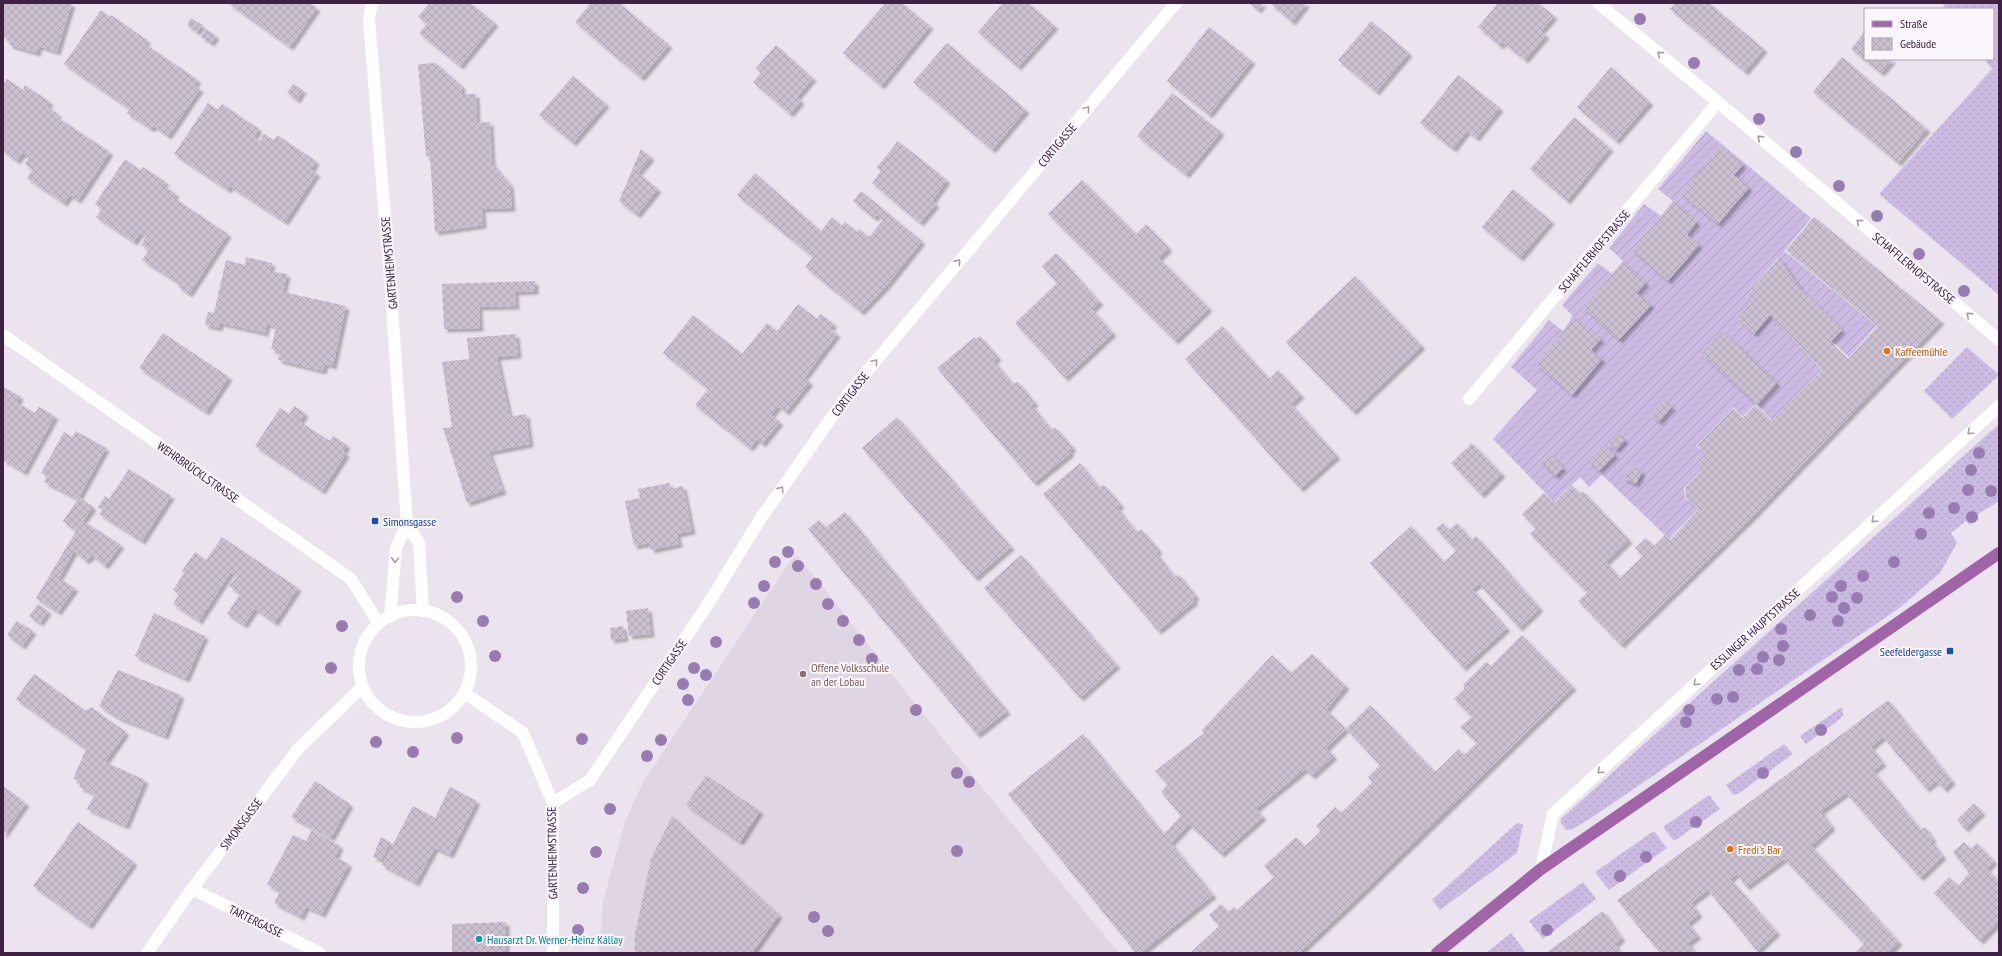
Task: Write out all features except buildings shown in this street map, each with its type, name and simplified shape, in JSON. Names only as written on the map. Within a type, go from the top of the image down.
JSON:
[{"type":"main road","points":[[1437,953],[1541,869],[1999,553]]},
{"type":"street","name":"GARTENHEIMSTRASSE","points":[[372,3],[370,18],[407,524],[419,543],[423,611]]},
{"type":"street","name":"CORTIGASSE","points":[[553,803],[590,780],[710,601],[759,521],[848,394],[1176,3]]},
{"type":"street","name":"SCHAFFLERHOFSTRASSE","points":[[1598,3],[1718,102],[1999,340]]},
{"type":"street","name":"SCHAFFLERHOFSTRASSE","points":[[1469,399],[1718,102]]},
{"type":"street","name":"WEHRBRÜCKLSTRASSE","points":[[3,335],[351,579],[378,622]]},
{"type":"street","name":"ESSLINGER HAUPTSTRASSE","points":[[1541,869],[1553,814],[1999,406]]},
{"type":"street","name":"GARTENHEIMSTRASSE","points":[[390,617],[396,548],[407,524]]},
{"type":"street","points":[[411,609],[423,611],[440,614],[459,629],[472,658],[466,693],[452,709],[431,720],[398,720],[372,703],[362,687],[359,655],[378,622],[390,617],[411,609]]},
{"type":"street","name":"SIMONSGASSE","points":[[146,953],[192,889],[298,750],[362,687]]},
{"type":"street","name":"GARTENHEIMSTRASSE","points":[[466,693],[523,733],[553,803],[553,953]]},
{"type":"street","name":"TARTERGASSE","points":[[192,889],[320,953]]},
{"type":"shaded area","points":[[1942,3],[1999,3],[1999,295],[1879,194],[1992,69],[1985,60],[1994,60],[1994,8],[1945,8]]},
{"type":"shaded area","points":[[1706,131],[1811,218],[1784,251],[1876,326],[1849,357],[1832,341],[1842,330],[1802,291],[1778,258],[1746,296],[1752,301],[1738,318],[1754,334],[1770,315],[1821,370],[1772,420],[1756,403],[1743,416],[1733,407],[1696,445],[1706,455],[1696,465],[1701,470],[1684,487],[1685,498],[1698,509],[1669,539],[1602,475],[1589,487],[1580,477],[1554,502],[1493,439],[1537,390],[1511,367],[1549,320],[1563,331],[1573,316],[1562,305],[1598,263],[1612,274],[1623,261],[1609,248],[1644,204],[1661,216],[1673,201],[1658,189]]},
{"type":"shaded area","points":[[1967,347],[1999,375],[1952,419],[1924,391]]},
{"type":"shaded area","points":[[1999,424],[1999,501],[1977,515],[1979,519],[1970,525],[1966,521],[1951,533],[1957,543],[1940,573],[1898,609],[1594,816],[1573,829],[1566,830],[1561,823],[1561,819]]},
{"type":"shaded area","name":"Offene Volksschule an der Lobau","points":[[797,555],[989,796],[1119,953],[599,953],[603,902],[625,822],[642,784],[788,564]]},
{"type":"shaded area","points":[[1842,707],[1843,715],[1840,719],[1806,744],[1800,736]]},
{"type":"shaded area","points":[[1784,744],[1793,754],[1738,794],[1733,795],[1726,785]]},
{"type":"shaded area","points":[[1709,795],[1720,809],[1674,841],[1663,827]]},
{"type":"shaded area","points":[[1520,823],[1523,825],[1517,853],[1440,910],[1432,900],[1516,824]]},
{"type":"shaded area","points":[[1654,831],[1667,848],[1609,890],[1595,872]]},
{"type":"shaded area","points":[[1583,882],[1596,899],[1543,939],[1529,921]]},
{"type":"shaded area","points":[[1511,933],[1525,951],[1523,953],[1486,953]]},
{"type":"place","name":"Kaffeemühle","points":[[1887,351]]},
{"type":"place","name":"Simonsgasse","points":[[375,521]]},
{"type":"place","name":"Seefeldergasse","points":[[1950,651]]},
{"type":"place","name":"Offene Volksschule an der Lobau","points":[[803,674]]},
{"type":"place","name":"Fredi's Bar","points":[[1730,849]]},
{"type":"place","name":"Hausarzt Dr. Werner-Heinz Kállay","points":[[479,939]]}]
